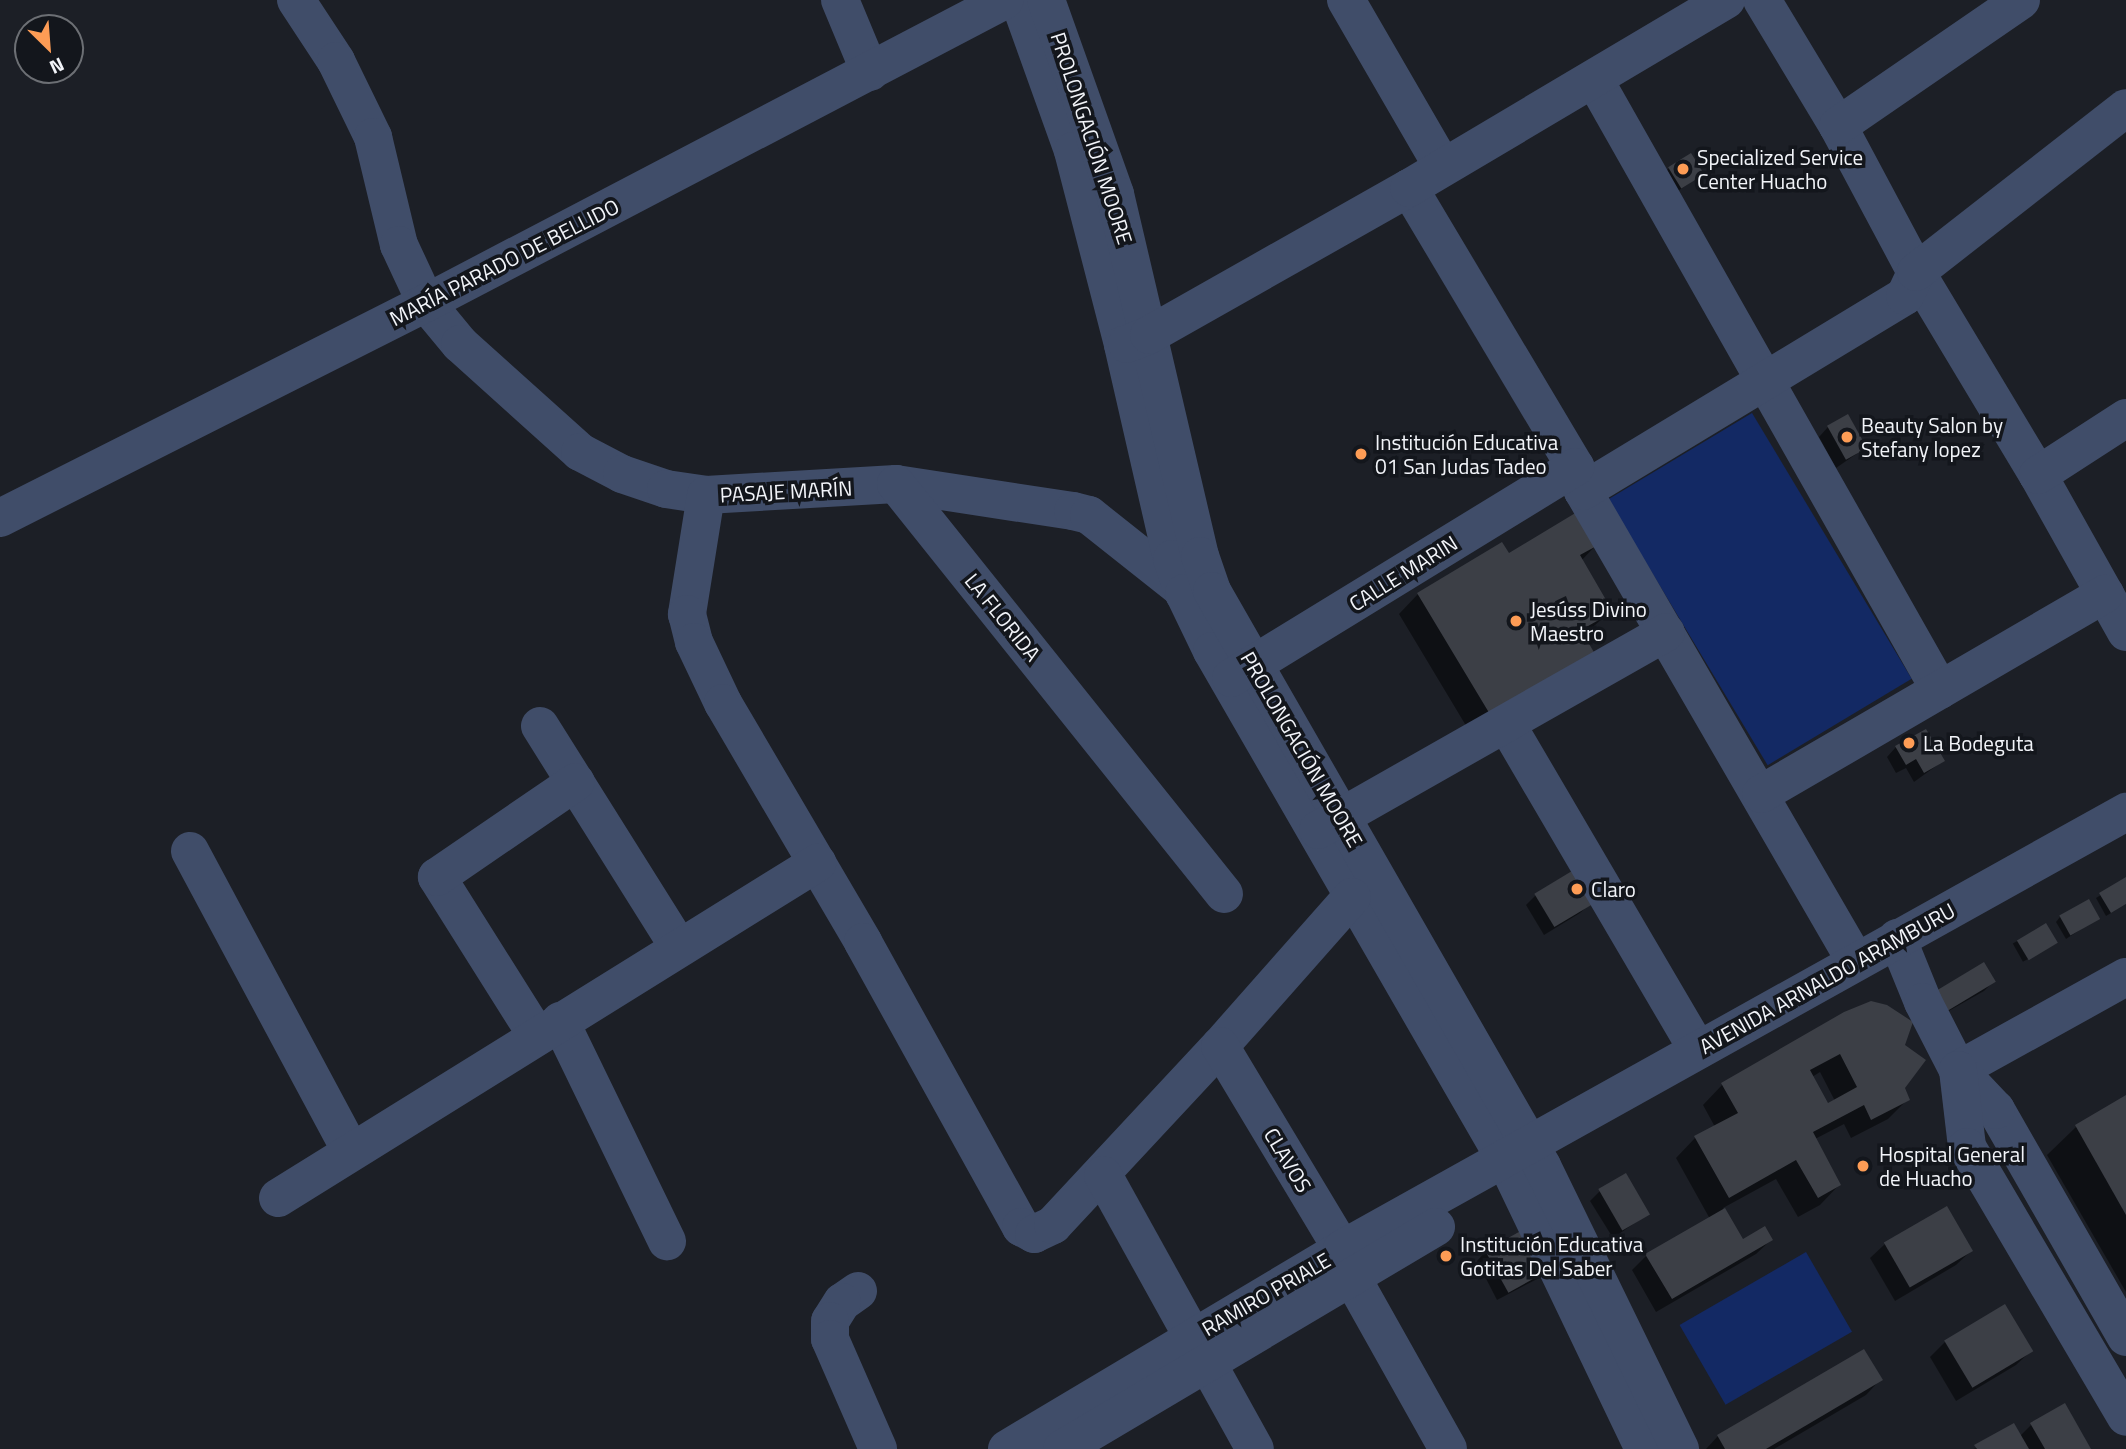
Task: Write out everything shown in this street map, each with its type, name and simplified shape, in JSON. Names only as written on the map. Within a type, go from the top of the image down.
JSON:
[{"type":"street","name":"PASAJE MARÍN","points":[[296,0],[336,61],[373,137],[399,245],[426,303],[460,344],[580,452],[622,474],[666,489],[706,495],[896,484],[1089,515],[1198,592]]},
{"type":"street","points":[[840,0],[870,72]]},
{"type":"street","name":"MARÍA PARADO DE BELLIDO","points":[[0,518],[426,303],[1005,0]]},
{"type":"street","name":"PROLONGACIÓN MOORE","points":[[1019,0],[1136,340],[1200,556],[1198,592],[1523,1163],[1680,1449]]},
{"type":"street","name":"PROLONGACIÓN MOORE","points":[[1046,0],[1115,194],[1136,340]]},
{"type":"street","points":[[1136,340],[1409,188],[1726,0]]},
{"type":"street","points":[[1762,0],[1838,126],[1916,272],[2038,475],[2126,632]]},
{"type":"street","points":[[1838,126],[2021,0]]},
{"type":"street","points":[[1354,3],[1443,167]]},
{"type":"street","points":[[1594,79],[1762,381],[1940,690]]},
{"type":"street","name":"CALLE MARIN","points":[[1242,672],[1579,479],[1762,381],[1905,296],[1916,272],[2126,108]]},
{"type":"street","points":[[1409,188],[1856,962]]},
{"type":"street","points":[[2038,475],[2126,418]]},
{"type":"street","name":"LA FLORIDA","points":[[896,484],[1224,894]]},
{"type":"street","points":[[706,495],[687,614],[694,642],[723,703],[817,863],[1021,1227],[1034,1234],[1054,1225],[1103,1175],[1352,897]]},
{"type":"street","points":[[1761,794],[2105,594]]},
{"type":"street","points":[[1328,824],[1507,725],[1666,632]]},
{"type":"street","points":[[1507,725],[1698,1050]]},
{"type":"street","points":[[540,726],[680,947]]},
{"type":"street","points":[[576,782],[437,877],[548,1029],[667,1241]]},
{"type":"street","name":"AVENIDA ARNALDO ARAMBURU","points":[[1523,1163],[1698,1050],[2126,812]]},
{"type":"street","name":"PROLONGACIÓN MOORE","points":[[1328,824],[1352,897],[1523,1163],[1644,1449]]},
{"type":"street","points":[[190,851],[351,1151]]},
{"type":"street","points":[[278,1198],[817,863]]},
{"type":"street","points":[[1897,938],[1923,1002],[1958,1070],[1996,1110],[2126,1337]]},
{"type":"street","points":[[1958,1070],[2126,977]]},
{"type":"street","name":"CLAVOS","points":[[1220,1046],[1346,1263],[1448,1449]]},
{"type":"street","points":[[1958,1070],[1967,1147],[2126,1418]]},
{"type":"street","name":"RAMIRO PRIALE","points":[[1007,1449],[1200,1349],[1523,1163]]},
{"type":"street","points":[[1103,1175],[1255,1449]]},
{"type":"street","points":[[858,1291],[842,1302],[830,1321],[830,1339],[878,1449]]},
{"type":"street","name":"RAMIRO PRIALE","points":[[1062,1449],[1200,1349]]},
{"type":"shaded area","points":[[1752,413],[1912,679],[1768,765],[1608,500]]},
{"type":"shaded area","points":[[1806,1252],[1852,1332],[1726,1405],[1680,1325]]},
{"type":"building","points":[[1691,153],[1704,174],[1681,189],[1668,167]]},
{"type":"building","name":"Beauty Salon by Stefany lopez","points":[[1848,414],[1867,448],[1846,460],[1827,426]]},
{"type":"building","name":"Jesúss Divino Maestro","points":[[1582,509],[1602,543],[1580,555],[1613,612],[1581,630],[1595,654],[1491,716],[1417,593],[1502,542],[1509,553]]},
{"type":"building","points":[[1926,729],[1945,761],[1924,773],[1916,759],[1906,765],[1895,746]]},
{"type":"building","points":[[1572,871],[1592,904],[1554,927],[1534,894]]},
{"type":"building","points":[[2126,877],[2126,904],[2111,913],[2099,893]]},
{"type":"building","points":[[2089,899],[2100,919],[2070,936],[2059,915]]},
{"type":"building","points":[[2046,923],[2058,943],[2029,960],[2017,941]]},
{"type":"building","points":[[1984,962],[1996,982],[1943,1014],[1931,994]]},
{"type":"building","points":[[1871,1001],[1887,1005],[1913,1022],[1905,1045],[1926,1060],[1905,1088],[1910,1100],[1871,1120],[1864,1105],[1813,1132],[1841,1185],[1818,1198],[1796,1160],[1729,1198],[1694,1136],[1738,1113],[1721,1083],[1844,1012]],"holes":[[[1840,1054],[1857,1087],[1828,1103],[1810,1070]]]},
{"type":"building","points":[[2126,1095],[2126,1215],[2075,1125]]},
{"type":"building","points":[[1626,1173],[1650,1215],[1622,1231],[1598,1189]]},
{"type":"building","points":[[1947,1206],[1973,1251],[1910,1288],[1884,1242]]},
{"type":"building","points":[[1725,1208],[1743,1239],[1765,1226],[1773,1240],[1672,1299],[1645,1254]]},
{"type":"building","points":[[1528,1227],[1551,1269],[1508,1293],[1485,1251]]},
{"type":"building","points":[[2005,1304],[2033,1351],[1972,1388],[1944,1341]]},
{"type":"building","points":[[1864,1349],[1883,1380],[1766,1449],[1725,1449],[1717,1435]]},
{"type":"building","points":[[2065,1403],[2091,1449],[2045,1449],[2030,1423]]},
{"type":"building","points":[[2014,1423],[2029,1449],[1977,1449],[1974,1445]]},
{"type":"place","name":"Specialized Service Center Huacho","points":[[1683,169]]},
{"type":"place","name":"Beauty Salon by Stefany lopez","points":[[1847,437]]},
{"type":"place","name":"Institución Educativa 01 San Judas Tadeo","points":[[1361,454]]},
{"type":"place","name":"Jesúss Divino Maestro","points":[[1516,621]]},
{"type":"place","name":"La Bodeguta","points":[[1909,743]]},
{"type":"place","name":"Claro","points":[[1577,889]]},
{"type":"place","name":"Hospital General de Huacho","points":[[1863,1166]]},
{"type":"place","name":"Institución Educativa Gotitas Del Saber","points":[[1446,1256]]}]
